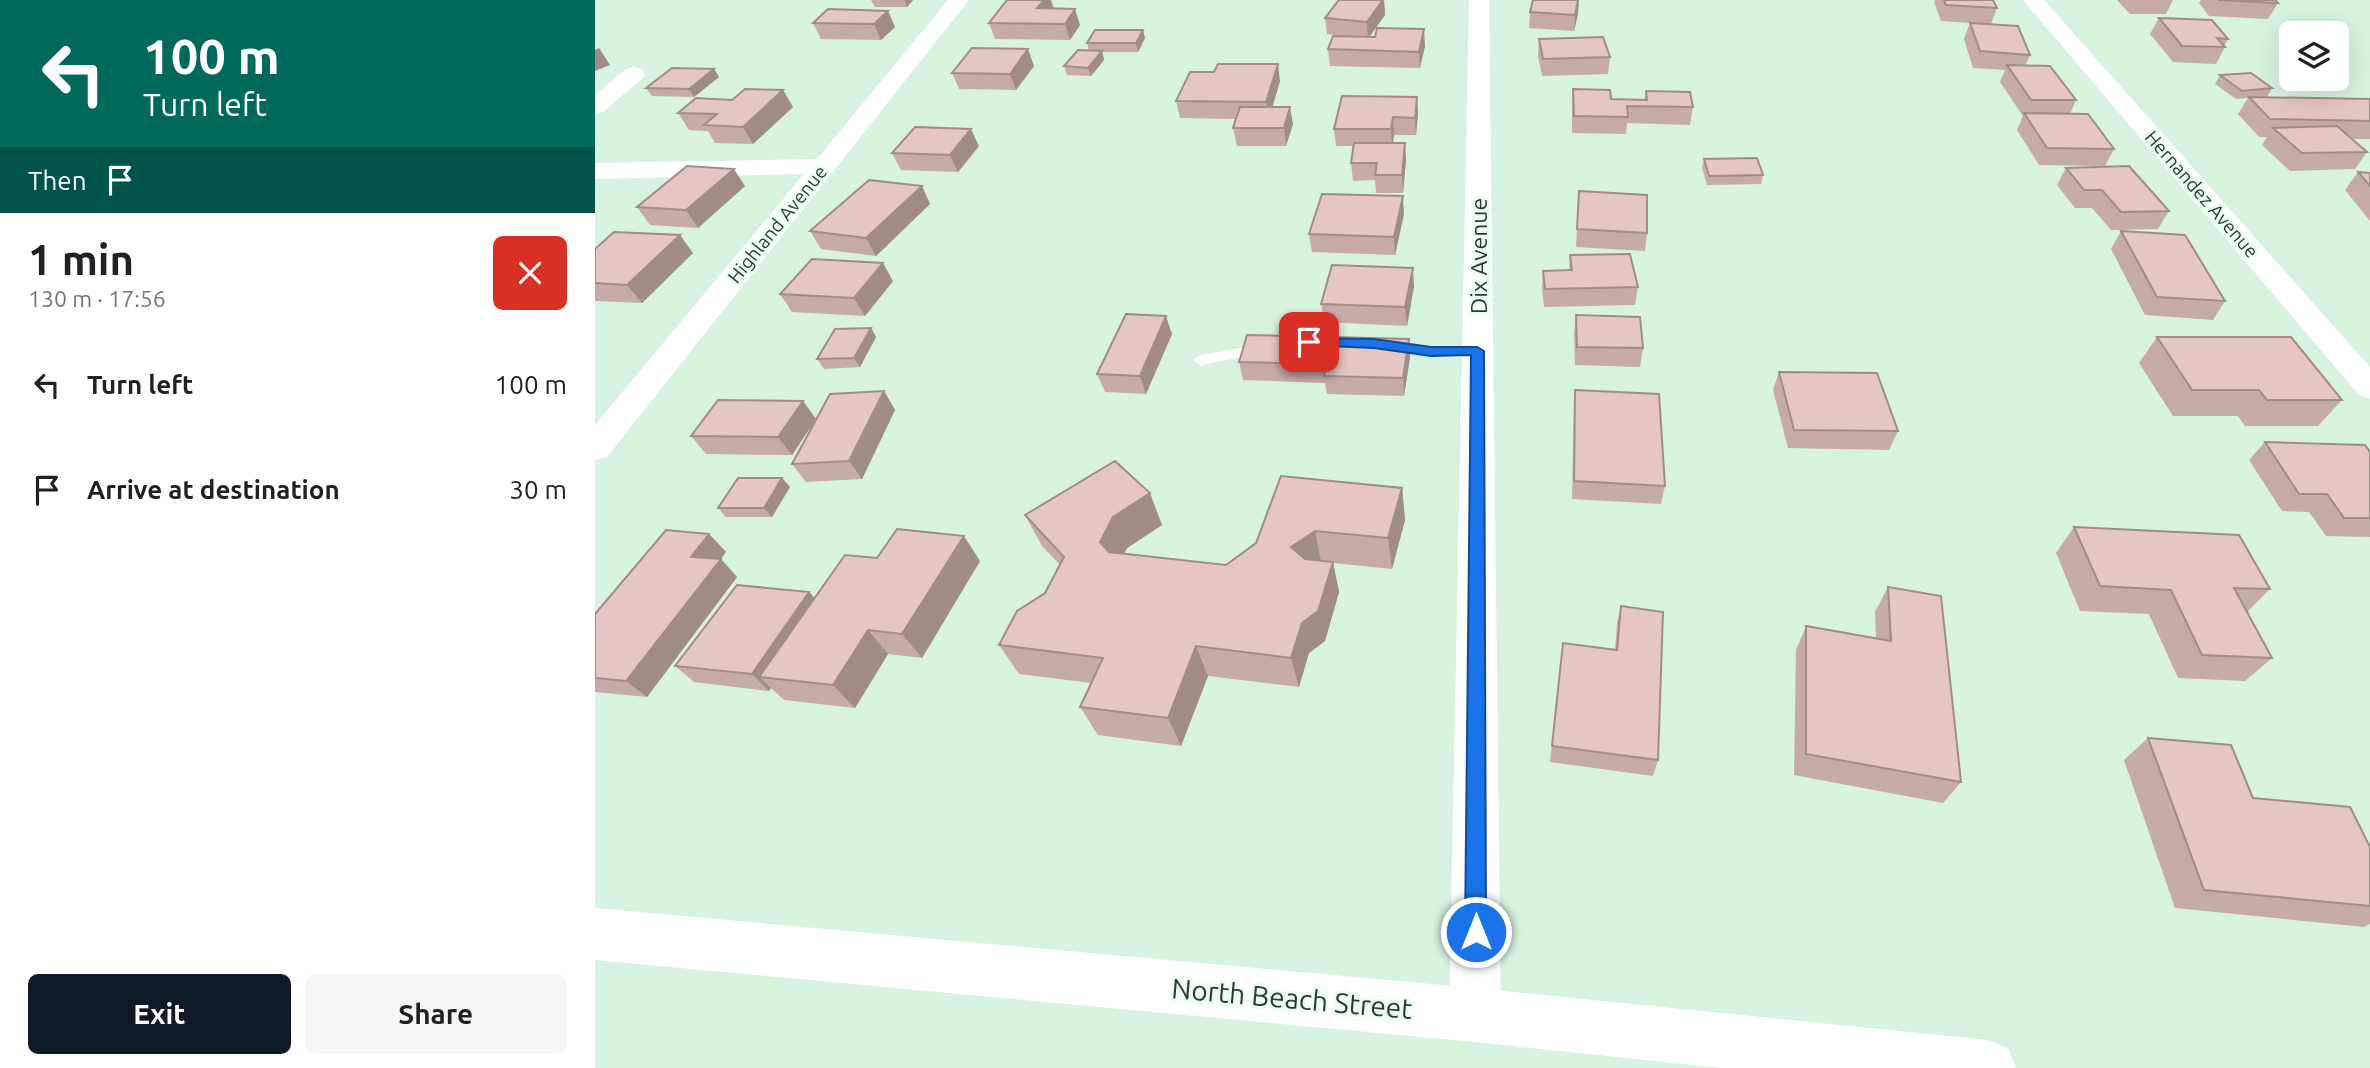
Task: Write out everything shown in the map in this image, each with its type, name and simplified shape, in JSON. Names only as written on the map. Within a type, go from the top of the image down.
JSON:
[{"type":"street","name":"Highland Avenue","points":[[595,448],[959,0]]},
{"type":"street","name":"Dix Avenue","points":[[1475,1015],[1479,0]]},
{"type":"street","name":"Hernandez Avenue","points":[[2033,0],[2370,387]]},
{"type":"street","points":[[595,107],[634,74]]},
{"type":"street","points":[[595,171],[825,166]]},
{"type":"street","name":"North Beach Street","points":[[595,934],[1475,1015],[1988,1068]]},
{"type":"lane","points":[[1374,344],[1431,352],[1477,351]]},
{"type":"lane","points":[[1200,360],[1282,347]]},
{"type":"building","points":[[1007,0],[1044,0],[1037,8],[1075,9],[1065,24],[989,23]]},
{"type":"building","points":[[1339,0],[1383,0],[1367,22],[1325,18]]},
{"type":"building","points":[[1533,0],[1578,0],[1575,15],[1530,12]]},
{"type":"building","points":[[1944,0],[1993,0],[1997,8],[1946,5]]},
{"type":"building","points":[[2218,0],[2275,0],[2278,3]]},
{"type":"building","points":[[828,9],[888,11],[874,24],[813,23]]},
{"type":"building","points":[[2159,18],[2212,20],[2228,39],[2217,38],[2225,47],[2182,46]]},
{"type":"building","points":[[1970,23],[2018,26],[2030,55],[1980,51]]},
{"type":"building","points":[[1377,28],[1424,29],[1419,52],[1328,49],[1333,36],[1375,37]]},
{"type":"building","points":[[1095,30],[1143,30],[1136,43],[1087,43]]},
{"type":"building","points":[[1603,37],[1610,57],[1543,59],[1539,39]]},
{"type":"building","points":[[972,48],[1028,49],[1010,74],[952,73]]},
{"type":"building","points":[[1078,50],[1102,51],[1088,68],[1064,66]]},
{"type":"building","points":[[1218,64],[1278,64],[1266,102],[1176,101],[1190,72],[1214,72]]},
{"type":"building","points":[[2007,65],[2050,66],[2076,100],[2031,100]]},
{"type":"building","points":[[672,68],[714,69],[689,89],[646,88]]},
{"type":"building","points":[[2251,73],[2272,88],[2242,91],[2220,75]]},
{"type":"building","points":[[745,89],[783,90],[743,127],[704,125],[717,114],[678,113],[696,98],[732,100]]},
{"type":"building","points":[[1573,89],[1610,90],[1611,99],[1647,100],[1646,91],[1690,92],[1693,107],[1627,106],[1628,117],[1574,116]]},
{"type":"building","points":[[1342,96],[1417,97],[1415,118],[1393,117],[1391,129],[1334,129]]},
{"type":"building","points":[[2249,97],[2370,99],[2370,121],[2270,119]]},
{"type":"building","points":[[1240,107],[1290,107],[1284,128],[1233,128]]},
{"type":"building","points":[[2024,113],[2088,114],[2114,149],[2047,148]]},
{"type":"building","points":[[2337,126],[2367,152],[2302,153],[2273,128]]},
{"type":"building","points":[[915,127],[971,129],[950,155],[892,153]]},
{"type":"building","points":[[1354,143],[1405,143],[1402,175],[1375,175],[1377,163],[1351,163]]},
{"type":"building","points":[[1757,158],[1763,175],[1709,176],[1704,159]]},
{"type":"building","points":[[687,166],[734,169],[686,210],[637,207]]},
{"type":"building","points":[[2129,166],[2169,211],[2121,212],[2102,190],[2084,190],[2066,168]]},
{"type":"building","points":[[2358,172],[2370,173],[2370,186]]},
{"type":"building","points":[[869,180],[922,186],[866,238],[810,231]]},
{"type":"building","points":[[1579,191],[1647,195],[1647,233],[1577,229]]},
{"type":"building","points":[[1322,194],[1403,196],[1394,237],[1309,234]]},
{"type":"building","points":[[2121,231],[2185,235],[2225,301],[2157,297]]},
{"type":"building","points":[[614,232],[680,235],[627,285],[595,283],[595,249]]},
{"type":"building","points":[[1630,254],[1638,287],[1545,289],[1543,271],[1572,270],[1570,255]]},
{"type":"building","points":[[812,259],[883,263],[854,298],[780,294]]},
{"type":"building","points":[[1332,265],[1413,268],[1405,307],[1321,304]]},
{"type":"building","points":[[1126,314],[1166,316],[1140,376],[1097,374]]},
{"type":"building","points":[[1576,315],[1640,317],[1643,348],[1577,347]]},
{"type":"building","points":[[871,328],[854,358],[817,359],[835,329]]},
{"type":"building","points":[[1247,335],[1409,339],[1403,378],[1324,376],[1327,364],[1239,362]]},
{"type":"building","points":[[2157,337],[2291,337],[2342,400],[2267,400],[2259,390],[2192,390]]},
{"type":"building","points":[[1779,372],[1877,373],[1898,431],[1794,430]]},
{"type":"building","points":[[1575,390],[1659,394],[1665,486],[1574,481]]},
{"type":"building","points":[[884,391],[849,461],[792,464],[830,394]]},
{"type":"building","points":[[718,400],[803,401],[778,437],[691,436]]},
{"type":"building","points":[[2265,442],[2365,445],[2370,452],[2370,518],[2344,518],[2327,494],[2299,494]]},
{"type":"building","points":[[1115,461],[1150,493],[1113,517],[1100,542],[1109,552],[1226,565],[1256,543],[1281,476],[1402,488],[1388,538],[1315,531],[1291,547],[1305,559],[1333,562],[1318,611],[1302,623],[1291,658],[1196,646],[1168,718],[1080,707],[1103,658],[999,645],[1017,611],[1045,593],[1064,557],[1025,515]]},
{"type":"building","points":[[738,478],[782,478],[764,508],[718,508]]},
{"type":"building","points":[[2074,527],[2239,535],[2270,589],[2234,588],[2272,658],[2202,655],[2171,590],[2100,586]]},
{"type":"building","points":[[897,529],[964,536],[902,634],[868,630],[833,685],[759,677],[845,555],[877,558]]},
{"type":"building","points":[[666,530],[709,534],[691,557],[721,559],[626,681],[595,678],[595,614]]},
{"type":"building","points":[[737,585],[809,592],[752,674],[675,666]]},
{"type":"building","points":[[1888,587],[1941,596],[1961,782],[1806,754],[1806,626],[1891,641]]},
{"type":"building","points":[[1621,606],[1663,612],[1658,760],[1552,746],[1563,643],[1617,650]]},
{"type":"building","points":[[2148,738],[2231,745],[2253,798],[2350,807],[2370,847],[2370,906],[2204,890]]},
{"type":"route","points":[[1309,342],[1374,344],[1431,352],[1477,351],[1476,932]]}]
